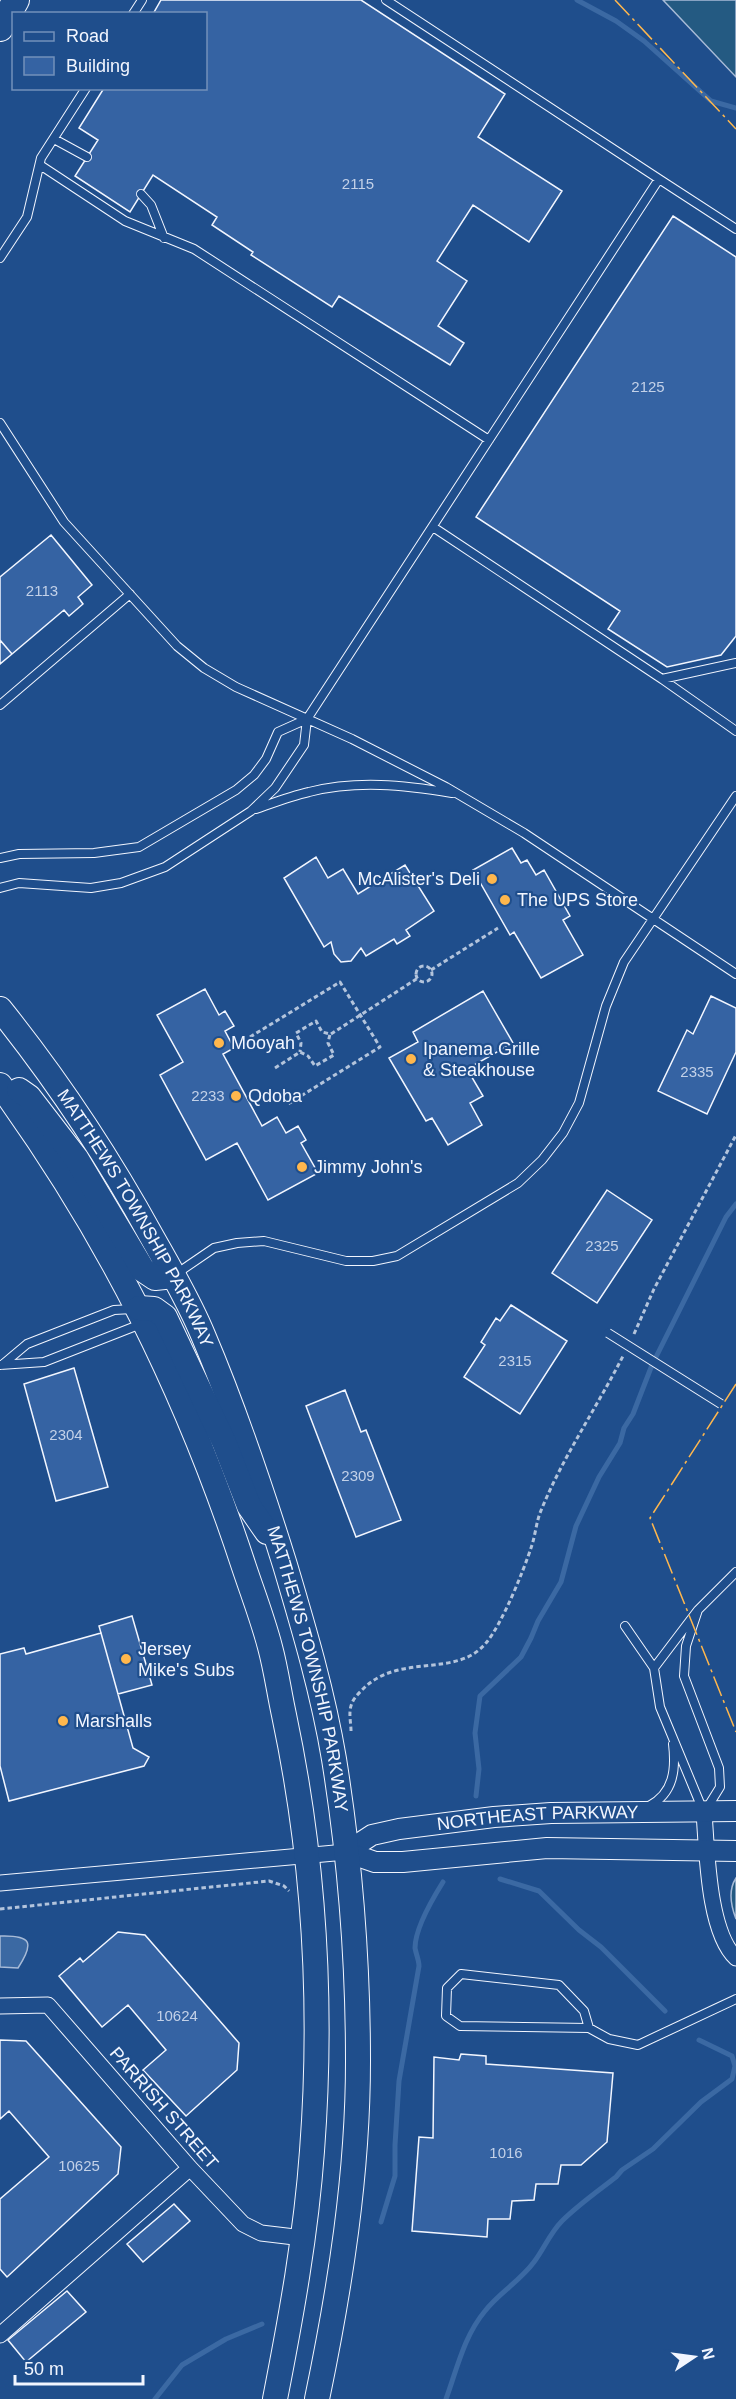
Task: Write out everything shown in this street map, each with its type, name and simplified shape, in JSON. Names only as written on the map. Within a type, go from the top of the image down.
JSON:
[{"type":"highway","points":[[0,28],[15,0]]},
{"type":"main road","name":"MATTHEWS TOWNSHIP PARKWAY","points":[[0,1009],[76,1113],[124,1186],[203,1334],[263,1494],[310,1648],[324,1709],[334,1759],[353,1919],[358,2064],[354,2156],[341,2268],[317,2399]]},
{"type":"main road","points":[[0,1076],[29,1097],[76,1158],[143,1270],[155,1278],[174,1276]]},
{"type":"main road","name":"MATTHEWS TOWNSHIP PARKWAY","points":[[0,1085],[32,1129],[84,1210],[142,1315],[196,1435],[225,1509],[270,1647],[292,1751],[307,1855],[316,1987],[316,2067],[312,2152],[303,2238],[275,2399]]},
{"type":"main road","points":[[142,1315],[154,1309],[165,1317],[224,1442],[249,1506],[280,1551]]},
{"type":"street","name":"NORTHEAST PARKWAY","points":[[346,1852],[372,1835],[399,1829],[540,1814],[736,1811]]},
{"type":"street","points":[[704,1812],[706,1851],[715,1915],[722,1939],[736,1959]]},
{"type":"street","name":"NORTHEAST PARKWAY","points":[[0,1883],[346,1852],[375,1862],[403,1862],[547,1848],[736,1851]]},
{"type":"street","name":"PARRISH STREET","points":[[0,2006],[48,2005],[190,2168],[243,2224],[261,2233],[303,2238]]},
{"type":"street","points":[[0,2335],[190,2168]]},
{"type":"lane","points":[[386,0],[736,229]]},
{"type":"lane","points":[[0,258],[27,217],[41,158],[85,90]]},
{"type":"lane","points":[[54,139],[87,157]]},
{"type":"lane","points":[[40,165],[125,221],[194,249],[489,440]]},
{"type":"lane","points":[[0,888],[19,883],[91,888],[121,883],[165,867],[251,811],[275,788],[304,745],[307,719],[659,179]]},
{"type":"lane","points":[[141,194],[151,205],[164,238]]},
{"type":"lane","points":[[0,423],[64,522],[177,646],[204,668],[236,687],[362,744],[459,794],[524,833],[736,974]]},
{"type":"lane","points":[[433,527],[736,731]]},
{"type":"lane","points":[[0,705],[129,594]]},
{"type":"lane","points":[[662,680],[736,663]]},
{"type":"lane","points":[[0,858],[19,854],[94,853],[140,847],[236,790],[254,775],[266,759],[279,732],[307,719]]},
{"type":"lane","points":[[251,811],[307,792],[340,786],[374,784],[406,786],[459,794]]},
{"type":"lane","points":[[174,1276],[214,1248],[237,1243],[264,1241],[346,1261],[373,1261],[397,1256],[518,1183],[542,1160],[563,1133],[579,1103],[606,1006],[624,962],[736,796]]},
{"type":"lane","points":[[1,1365],[27,1344],[114,1310],[142,1315]]},
{"type":"lane","points":[[1,1365],[44,1362],[142,1315]]},
{"type":"lane","points":[[608,1333],[721,1404]]},
{"type":"lane","points":[[654,1668],[698,1610],[736,1572]]},
{"type":"lane","points":[[698,1610],[686,1646],[684,1676],[719,1768],[720,1787],[704,1812]]},
{"type":"lane","points":[[625,1626],[654,1668],[660,1707],[704,1812]]},
{"type":"lane","points":[[639,1812],[665,1794],[674,1778],[673,1737]]},
{"type":"lane","points":[[589,2028],[584,2011],[559,1985],[461,1974],[447,1988],[446,2016],[460,2026],[589,2028],[609,2039],[639,2045],[736,1999]]},
{"type":"path","points":[[431,970],[498,928]]},
{"type":"path","points":[[426,967],[431,970],[428,981],[422,982],[418,978],[417,973],[420,968],[426,967]]},
{"type":"path","points":[[300,1052],[301,1043],[296,1033],[315,1021],[321,1032],[330,1034],[418,978]]},
{"type":"path","points":[[250,1037],[340,982],[380,1047],[288,1104]]},
{"type":"path","points":[[300,1052],[308,1056],[315,1066],[334,1054],[328,1043],[330,1034]]},
{"type":"path","points":[[275,1068],[300,1052]]},
{"type":"path","points":[[633,1336],[654,1289],[736,1135]]},
{"type":"path","points":[[351,1737],[352,1703],[377,1676],[418,1665],[459,1662],[475,1653],[486,1642],[522,1571],[532,1547],[539,1515],[569,1453],[624,1354]]},
{"type":"path","points":[[0,1909],[269,1881],[284,1886],[290,1892]]},
{"type":"shaded area","points":[[663,0],[736,0],[736,77]]},
{"type":"shaded area","points":[[736,1878],[736,1919],[731,1898]]},
{"type":"shaded area","points":[[0,1936],[18,1937],[27,1942],[27,1952],[18,1968],[0,1967]]},
{"type":"building","points":[[161,0],[361,0],[505,94],[478,137],[562,191],[529,242],[473,205],[437,261],[467,281],[438,326],[464,343],[450,365],[339,296],[332,307],[251,255],[253,252],[212,225],[217,217],[153,175],[130,212],[75,176],[98,140],[79,128],[103,90],[207,90],[207,12],[154,12]]},
{"type":"building","points":[[673,216],[736,257],[736,636],[721,655],[667,667],[608,629],[620,611],[476,517]]},
{"type":"building","points":[[51,535],[92,585],[78,597],[83,604],[69,616],[64,610],[12,654],[0,640],[0,577]]},
{"type":"building","points":[[0,640],[12,654],[0,664]]},
{"type":"building","points":[[512,848],[521,863],[527,860],[536,875],[544,870],[570,916],[563,920],[583,955],[541,978],[514,932],[510,935],[473,870]]},
{"type":"building","points":[[316,857],[328,878],[343,869],[358,894],[405,865],[434,911],[406,930],[410,936],[397,944],[394,939],[366,956],[361,948],[351,961],[341,962],[334,954],[331,942],[324,947],[284,878]]},
{"type":"building","points":[[205,989],[219,1015],[225,1011],[234,1026],[225,1031],[234,1048],[223,1054],[262,1126],[277,1117],[286,1133],[298,1126],[306,1140],[301,1143],[318,1173],[268,1200],[237,1143],[206,1160],[160,1075],[183,1062],[157,1015]]},
{"type":"building","points":[[483,991],[513,1043],[467,1069],[483,1096],[470,1103],[482,1125],[448,1145],[432,1118],[426,1121],[389,1058],[418,1042],[413,1032]]},
{"type":"building","points":[[711,996],[736,1008],[736,1052],[707,1114],[658,1091],[687,1030],[693,1034]]},
{"type":"building","points":[[607,1190],[652,1220],[597,1303],[552,1273]]},
{"type":"building","points":[[511,1305],[567,1341],[520,1414],[464,1377],[485,1345],[481,1342],[496,1318],[500,1321]]},
{"type":"building","points":[[74,1368],[108,1487],[56,1501],[24,1384]]},
{"type":"building","points":[[345,1390],[361,1432],[366,1430],[401,1520],[356,1537],[306,1406]]},
{"type":"building","name":"Jersey Mike's Subs","points":[[132,1616],[152,1685],[118,1694],[99,1626]]},
{"type":"building","name":"Marshalls","points":[[101,1633],[133,1748],[149,1757],[144,1766],[9,1801],[0,1766],[0,1654],[24,1648],[26,1654]]},
{"type":"building","points":[[118,1932],[145,1935],[239,2043],[237,2070],[186,2116],[143,2070],[166,2050],[128,2005],[102,2027],[59,1976],[80,1958],[83,1962]]},
{"type":"building","points":[[0,2040],[26,2041],[121,2147],[118,2174],[7,2277],[0,2269],[0,2199],[49,2157],[9,2111],[0,2119]]},
{"type":"building","points":[[461,2054],[486,2056],[486,2064],[613,2073],[607,2142],[581,2165],[561,2165],[558,2184],[536,2184],[534,2200],[512,2201],[510,2219],[488,2219],[487,2237],[412,2231],[419,2137],[433,2138],[434,2057],[459,2060]]},
{"type":"building","points":[[174,2204],[190,2221],[143,2262],[127,2244]]},
{"type":"building","points":[[67,2291],[86,2312],[26,2362],[8,2340]]},
{"type":"waterway","points":[[577,0],[616,21],[644,41],[711,101],[736,108]]},
{"type":"waterway","points":[[476,1796],[479,1769],[475,1733],[480,1696],[521,1657],[538,1621],[561,1582],[576,1526],[599,1477],[620,1443],[624,1428],[633,1414],[652,1365],[726,1217],[736,1204]]},
{"type":"waterway","points":[[500,1879],[539,1891],[579,1930],[601,1947],[665,2011]]},
{"type":"waterway","points":[[381,2222],[395,2176],[399,2081],[419,1966],[415,1948],[416,1940],[425,1914],[443,1882]]},
{"type":"waterway","points":[[446,2399],[462,2353],[478,2321],[528,2269],[558,2226],[622,2170],[653,2149],[701,2102],[732,2079],[735,2066],[732,2056],[699,2040]]},
{"type":"waterway","points":[[155,2399],[182,2365],[226,2339],[262,2324]]},
{"type":"power","points":[[615,0],[736,129]]},
{"type":"power","points":[[736,1384],[650,1518],[736,1732]]},
{"type":"place","name":"McAlister's Deli","points":[[492,879]]},
{"type":"place","name":"The UPS Store","points":[[505,900]]},
{"type":"place","name":"Mooyah","points":[[219,1043]]},
{"type":"place","name":"Ipanema Grille & Steakhouse","points":[[411,1059]]},
{"type":"place","name":"Qdoba","points":[[236,1096]]},
{"type":"place","name":"Jimmy John's","points":[[302,1167]]},
{"type":"place","name":"Jersey Mike's Subs","points":[[126,1659]]},
{"type":"place","name":"Marshalls","points":[[63,1721]]}]
